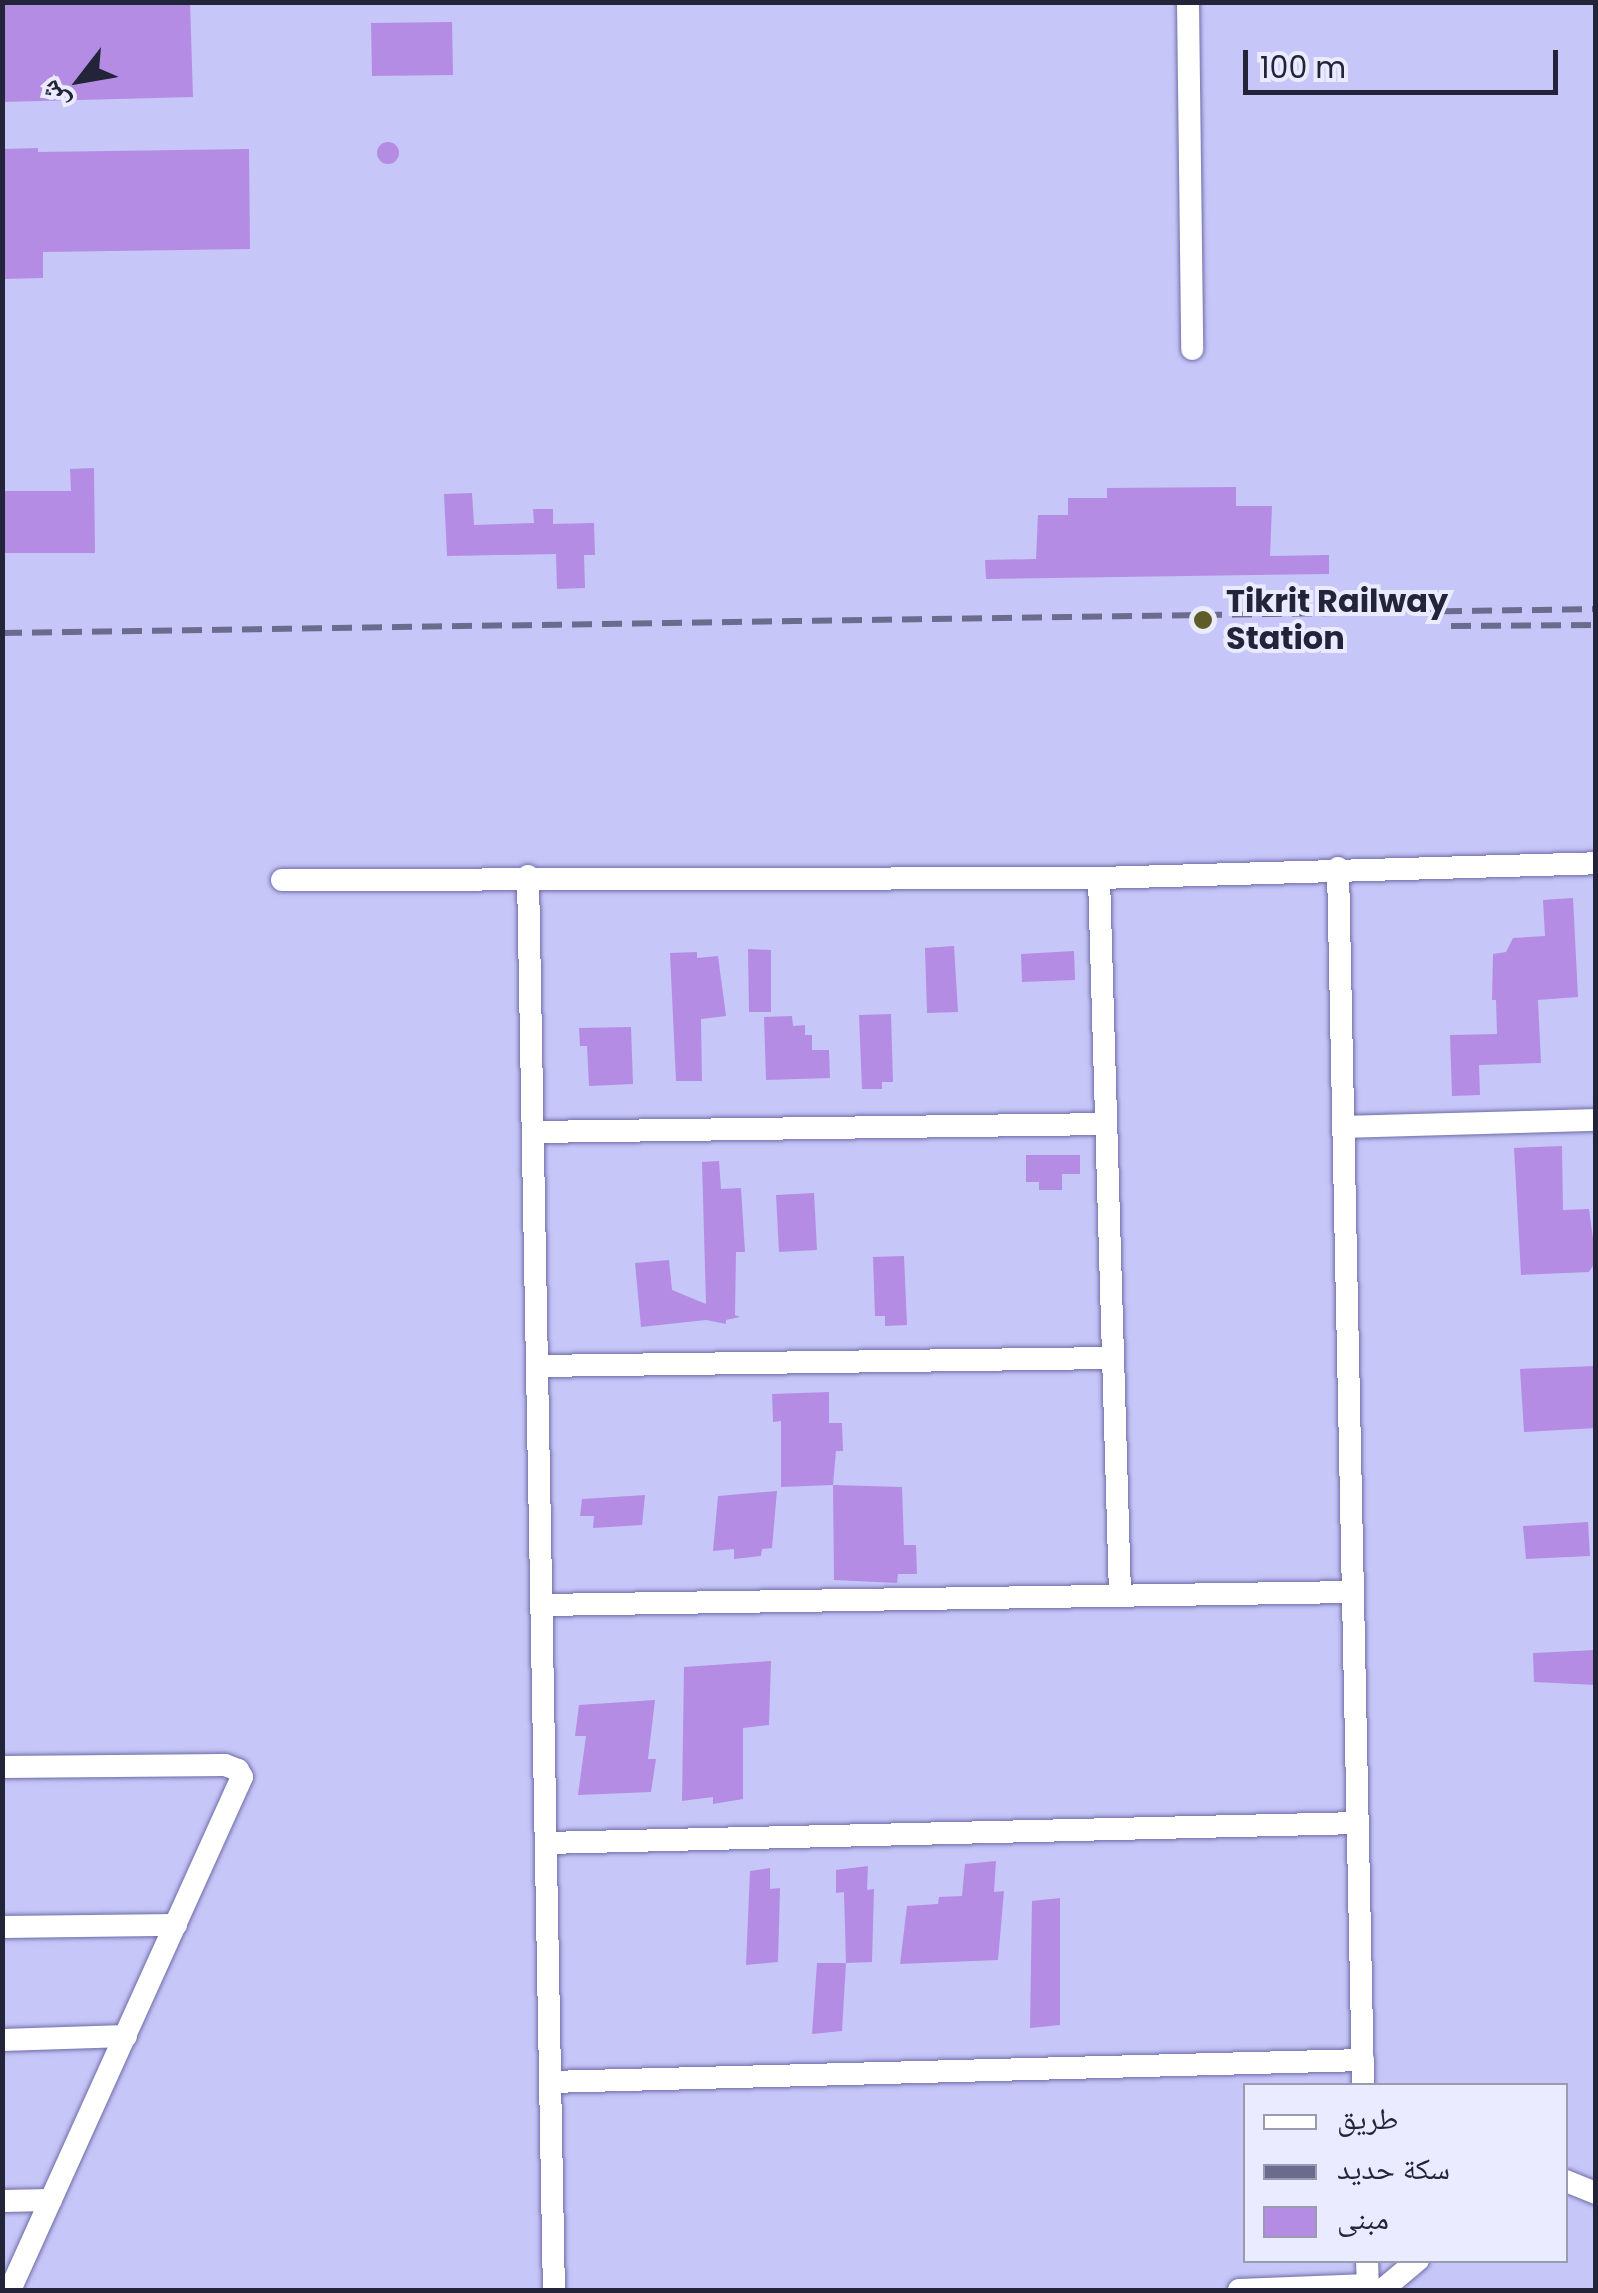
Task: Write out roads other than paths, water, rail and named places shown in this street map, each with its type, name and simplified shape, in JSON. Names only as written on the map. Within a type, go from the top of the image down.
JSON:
[{"type":"street","points":[[1188,2],[1192,348]]},
{"type":"street","points":[[282,880],[528,876],[1098,878],[1596,863]]},
{"type":"street","points":[[1338,868],[1363,2083]]},
{"type":"street","points":[[528,876],[554,2290]]},
{"type":"street","points":[[1098,878],[1120,1594]]},
{"type":"street","points":[[1343,1127],[1596,1120]]},
{"type":"street","points":[[533,1132],[1106,1124]]},
{"type":"street","points":[[537,1366],[1113,1358]]},
{"type":"street","points":[[542,1605],[1352,1592]]},
{"type":"street","points":[[2,1767],[224,1765],[238,1770],[242,1784],[10,2290]]},
{"type":"street","points":[[546,1844],[1357,1823]]},
{"type":"street","points":[[2,1927],[176,1925]]},
{"type":"street","points":[[2,2040],[126,2036]]},
{"type":"street","points":[[550,2082],[1362,2060]]},
{"type":"street","points":[[1568,2183],[1596,2193]]},
{"type":"street","points":[[2,2201],[51,2200]]},
{"type":"street","points":[[1368,2263],[1373,2289]]},
{"type":"street","points":[[1239,2290],[1373,2289],[1413,2263]]},
{"type":"railway","points":[[2,633],[1596,609]]},
{"type":"railway","points":[[1451,626],[1596,625]]},
{"type":"place","name":"Tikrit Railway Station","points":[[1203,620]]}]
